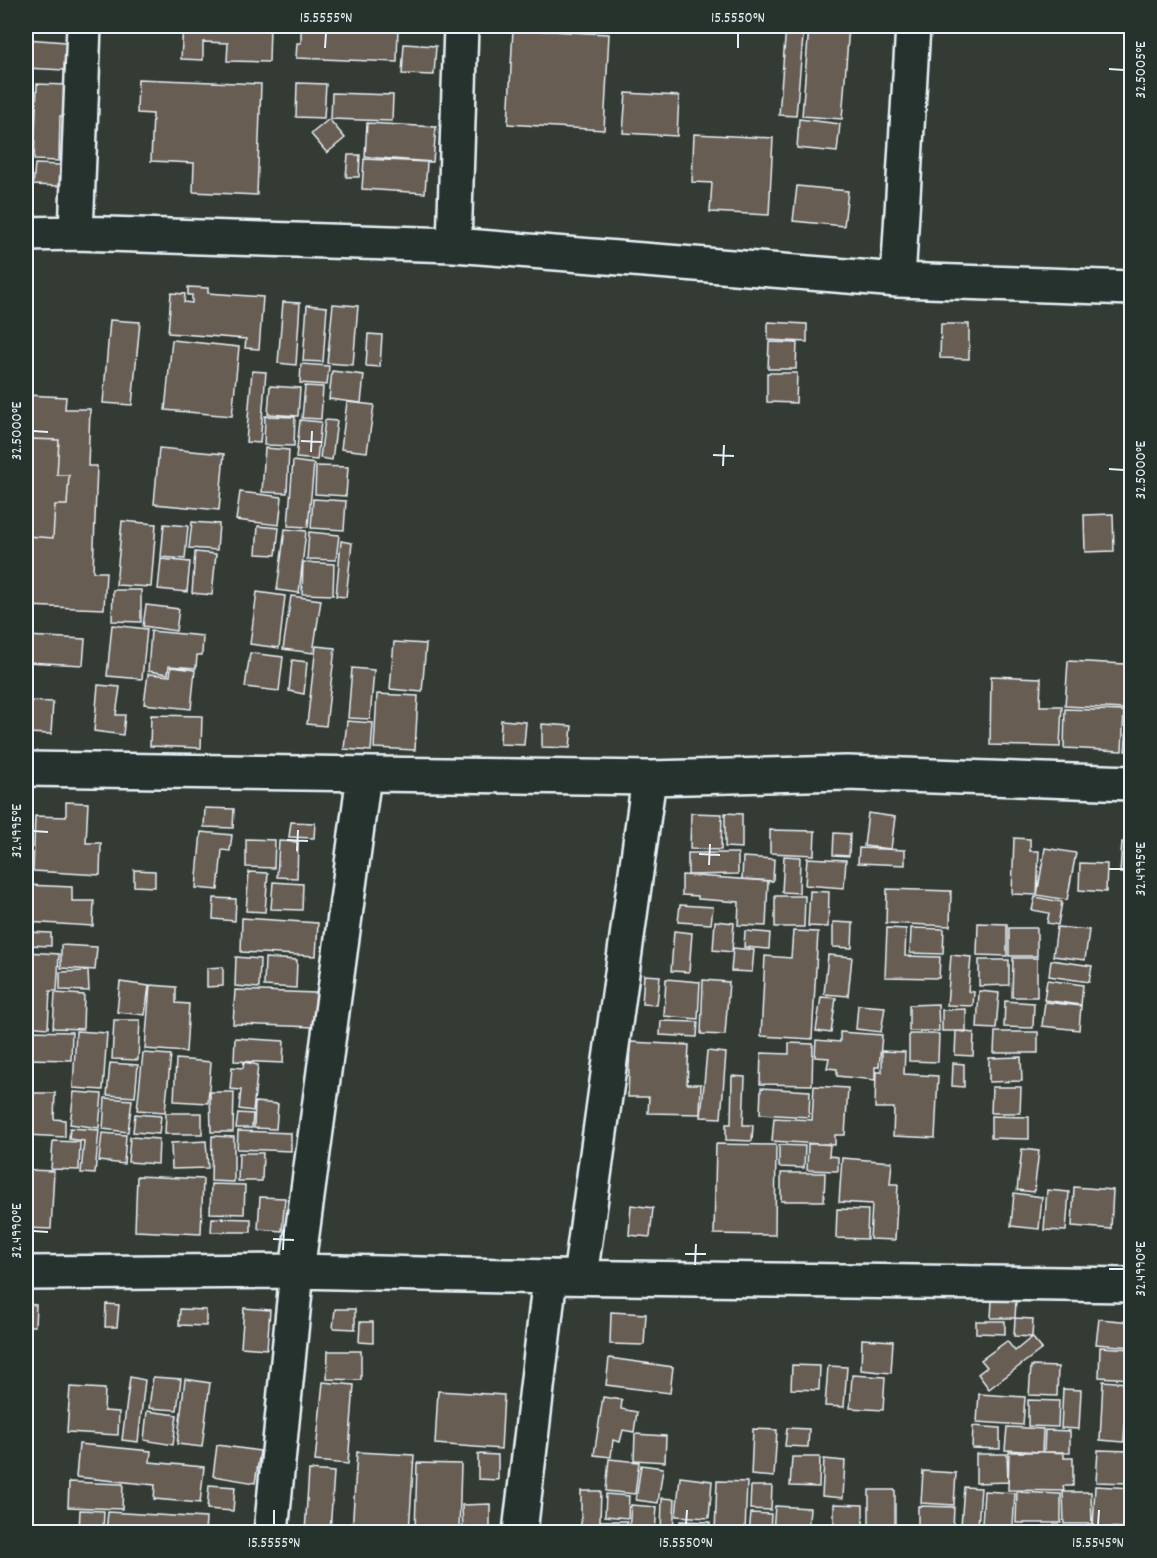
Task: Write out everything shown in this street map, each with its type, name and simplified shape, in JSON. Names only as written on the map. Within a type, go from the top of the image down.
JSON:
[{"type":"street","points":[[76,233],[84,26]]},
{"type":"street","points":[[454,245],[461,26]]},
{"type":"street","points":[[898,280],[913,26]]},
{"type":"street","points":[[26,234],[76,233],[454,245],[898,280],[1131,288]]},
{"type":"street","points":[[26,769],[649,778],[847,773],[1131,783]]},
{"type":"street","points":[[271,1533],[297,1271],[364,775]]},
{"type":"street","points":[[520,1533],[649,778]]},
{"type":"street","points":[[26,1274],[297,1271],[1131,1285]]},
{"type":"building","points":[[183,26],[270,26],[269,62],[227,61],[228,43],[203,42],[203,60],[181,59]]},
{"type":"building","points":[[301,26],[398,26],[397,62],[296,58],[297,43],[301,43]]},
{"type":"building","points":[[786,26],[804,26],[796,116],[779,115]]},
{"type":"building","points":[[809,26],[849,26],[842,119],[802,116]]},
{"type":"building","points":[[513,29],[609,34],[604,130],[508,124]]},
{"type":"building","points":[[26,39],[66,42],[64,70],[26,68]]},
{"type":"building","points":[[404,44],[436,46],[434,75],[402,74]]},
{"type":"building","points":[[138,79],[261,84],[257,195],[193,192],[194,163],[151,161],[153,114],[137,113]]},
{"type":"building","points":[[297,83],[326,84],[324,118],[296,117]]},
{"type":"building","points":[[37,84],[67,85],[66,116],[60,116],[59,161],[34,160]]},
{"type":"building","points":[[332,93],[393,95],[392,121],[331,119]]},
{"type":"building","points":[[626,93],[679,96],[677,136],[623,133]]},
{"type":"building","points":[[329,119],[345,138],[327,153],[311,134]]},
{"type":"building","points":[[799,119],[840,124],[837,152],[797,148]]},
{"type":"building","points":[[367,123],[436,127],[433,162],[365,157]]},
{"type":"building","points":[[694,134],[773,138],[769,215],[710,212],[712,183],[692,182]]},
{"type":"building","points":[[348,155],[360,155],[359,177],[346,177]]},
{"type":"building","points":[[26,159],[29,159],[27,185],[26,185]]},
{"type":"building","points":[[364,159],[427,162],[425,193],[362,189]]},
{"type":"building","points":[[35,164],[60,165],[59,186],[33,185]]},
{"type":"building","points":[[797,186],[848,191],[844,226],[793,221]]},
{"type":"building","points":[[188,287],[208,288],[208,293],[263,297],[259,349],[245,348],[246,339],[168,333],[171,293],[185,294],[184,302],[192,303],[192,295],[188,295]]},
{"type":"building","points":[[283,302],[300,303],[296,365],[278,363]]},
{"type":"building","points":[[333,304],[358,306],[353,365],[327,363]]},
{"type":"building","points":[[307,305],[327,307],[323,362],[303,361]]},
{"type":"building","points":[[110,320],[140,322],[132,405],[103,403]]},
{"type":"building","points":[[768,322],[807,324],[807,342],[768,340]]},
{"type":"building","points":[[941,324],[969,324],[969,359],[940,358]]},
{"type":"building","points":[[368,334],[382,335],[380,367],[366,366]]},
{"type":"building","points":[[172,340],[239,347],[232,416],[165,410]]},
{"type":"building","points":[[769,342],[797,343],[796,369],[768,369]]},
{"type":"building","points":[[301,364],[329,366],[327,385],[300,383]]},
{"type":"building","points":[[252,371],[266,372],[260,443],[246,442]]},
{"type":"building","points":[[332,371],[364,375],[361,403],[329,399]]},
{"type":"building","points":[[767,373],[797,373],[796,403],[767,402]]},
{"type":"building","points":[[270,386],[300,388],[298,416],[268,414]]},
{"type":"building","points":[[305,386],[323,387],[321,419],[302,418]]},
{"type":"building","points":[[26,395],[66,397],[65,409],[90,409],[88,466],[97,466],[93,572],[106,572],[104,609],[26,606],[26,536],[53,538],[55,505],[67,505],[69,475],[57,475],[59,440],[30,439],[28,473],[26,473]]},
{"type":"building","points":[[347,402],[374,405],[367,452],[341,449]]},
{"type":"building","points":[[265,416],[295,417],[294,446],[264,445]]},
{"type":"building","points":[[300,420],[321,422],[317,460],[296,458]]},
{"type":"building","points":[[325,420],[337,421],[332,460],[320,458]]},
{"type":"building","points":[[30,439],[59,440],[57,475],[69,475],[67,505],[55,505],[53,538],[26,536],[26,473],[28,473]]},
{"type":"building","points":[[159,448],[224,454],[219,510],[154,504]]},
{"type":"building","points":[[265,448],[289,450],[287,493],[262,492]]},
{"type":"building","points":[[293,461],[314,464],[308,527],[288,526]]},
{"type":"building","points":[[316,466],[348,467],[346,496],[315,494]]},
{"type":"building","points":[[240,492],[282,497],[279,525],[236,520]]},
{"type":"building","points":[[313,499],[346,501],[344,530],[311,528]]},
{"type":"building","points":[[1113,514],[1114,551],[1085,552],[1084,515]]},
{"type":"building","points":[[122,521],[156,524],[151,587],[116,585]]},
{"type":"building","points":[[192,522],[219,524],[217,550],[189,548]]},
{"type":"building","points":[[164,524],[188,526],[185,559],[161,557]]},
{"type":"building","points":[[258,526],[279,528],[276,555],[256,554]]},
{"type":"building","points":[[285,529],[306,531],[299,593],[277,590]]},
{"type":"building","points":[[309,532],[339,535],[336,560],[307,559]]},
{"type":"building","points":[[341,541],[352,543],[346,597],[336,596]]},
{"type":"building","points":[[195,552],[216,554],[212,595],[192,593]]},
{"type":"building","points":[[161,559],[190,562],[187,592],[158,589]]},
{"type":"building","points":[[303,562],[334,564],[333,595],[302,594]]},
{"type":"building","points":[[113,590],[141,590],[141,622],[112,621]]},
{"type":"building","points":[[257,592],[285,596],[279,648],[250,644]]},
{"type":"building","points":[[291,596],[321,600],[313,653],[283,649]]},
{"type":"building","points":[[146,605],[179,609],[176,631],[143,626]]},
{"type":"building","points":[[112,625],[147,629],[142,679],[107,676]]},
{"type":"building","points":[[151,631],[203,636],[202,655],[197,655],[196,668],[169,666],[168,674],[148,671]]},
{"type":"building","points":[[26,636],[85,639],[83,665],[26,662]]},
{"type":"building","points":[[394,642],[426,644],[422,692],[390,689]]},
{"type":"building","points":[[316,646],[335,648],[326,726],[307,724]]},
{"type":"building","points":[[250,653],[283,657],[279,691],[245,687]]},
{"type":"building","points":[[1129,658],[1132,658],[1132,701],[1128,701]]},
{"type":"building","points":[[292,660],[307,662],[304,694],[289,691]]},
{"type":"building","points":[[1068,661],[1125,664],[1124,709],[1065,706]]},
{"type":"building","points":[[171,667],[195,670],[191,709],[144,704],[148,674],[170,676]]},
{"type":"building","points":[[352,668],[374,670],[370,719],[348,718]]},
{"type":"building","points":[[991,676],[1041,678],[1040,706],[1062,706],[1060,747],[990,745]]},
{"type":"building","points":[[98,685],[120,687],[116,715],[125,715],[123,735],[94,731]]},
{"type":"building","points":[[377,694],[418,696],[415,750],[374,748]]},
{"type":"building","points":[[26,701],[53,702],[51,734],[26,733]]},
{"type":"building","points":[[1129,703],[1132,703],[1132,751],[1125,751]]},
{"type":"building","points":[[1065,709],[1124,711],[1122,751],[1064,748]]},
{"type":"building","points":[[151,715],[202,716],[201,748],[150,746]]},
{"type":"building","points":[[501,720],[526,722],[524,745],[500,744]]},
{"type":"building","points":[[347,721],[373,723],[371,751],[344,749]]},
{"type":"building","points":[[542,724],[572,726],[570,748],[542,747]]},
{"type":"building","points":[[66,802],[88,803],[86,843],[101,843],[100,875],[33,871],[35,816],[66,817]]},
{"type":"building","points":[[205,808],[234,809],[233,828],[204,827]]},
{"type":"building","points":[[691,813],[722,814],[721,850],[690,849]]},
{"type":"building","points":[[725,813],[742,814],[742,848],[725,847]]},
{"type":"building","points":[[868,813],[895,817],[891,849],[864,846]]},
{"type":"building","points":[[291,822],[315,823],[314,838],[289,837]]},
{"type":"building","points":[[770,830],[815,831],[814,855],[770,853]]},
{"type":"building","points":[[201,832],[232,835],[230,851],[222,850],[218,890],[196,888]]},
{"type":"building","points":[[834,833],[850,834],[849,856],[833,855]]},
{"type":"building","points":[[1014,838],[1030,839],[1030,851],[1039,851],[1037,895],[1012,894]]},
{"type":"building","points":[[246,839],[275,840],[274,868],[246,867]]},
{"type":"building","points":[[279,841],[298,842],[297,878],[277,877]]},
{"type":"building","points":[[1122,842],[1132,843],[1132,874],[1120,873]]},
{"type":"building","points":[[859,848],[905,850],[905,865],[858,863]]},
{"type":"building","points":[[1045,848],[1076,853],[1067,900],[1037,895]]},
{"type":"building","points":[[688,853],[738,853],[738,874],[688,875]]},
{"type":"building","points":[[784,856],[800,857],[799,893],[782,892]]},
{"type":"building","points":[[743,857],[774,859],[773,881],[742,879]]},
{"type":"building","points":[[807,858],[846,860],[844,888],[805,885]]},
{"type":"building","points":[[1080,863],[1107,864],[1106,892],[1079,890]]},
{"type":"building","points":[[134,870],[155,871],[155,887],[134,886]]},
{"type":"building","points":[[249,872],[268,873],[265,912],[246,911]]},
{"type":"building","points":[[682,875],[768,881],[766,926],[738,925],[739,902],[698,899],[698,896],[682,895]]},
{"type":"building","points":[[273,882],[303,884],[302,910],[271,909]]},
{"type":"building","points":[[26,885],[72,887],[72,901],[94,901],[93,926],[26,922]]},
{"type":"building","points":[[887,889],[951,891],[950,926],[886,923]]},
{"type":"building","points":[[810,891],[829,892],[828,927],[808,926]]},
{"type":"building","points":[[775,896],[805,896],[804,927],[775,927]]},
{"type":"building","points":[[1035,897],[1062,902],[1058,925],[1047,923],[1049,913],[1032,910]]},
{"type":"building","points":[[214,898],[236,899],[235,921],[213,919]]},
{"type":"building","points":[[680,905],[713,907],[711,924],[678,922]]},
{"type":"building","points":[[242,918],[318,923],[316,956],[241,952]]},
{"type":"building","points":[[715,921],[734,923],[732,952],[713,950]]},
{"type":"building","points":[[833,922],[853,923],[852,948],[833,947]]},
{"type":"building","points":[[978,923],[1007,924],[1007,956],[977,955]]},
{"type":"building","points":[[1057,927],[1089,930],[1085,960],[1053,956]]},
{"type":"building","points":[[887,928],[906,929],[905,956],[940,957],[939,978],[885,977]]},
{"type":"building","points":[[911,928],[944,929],[943,954],[910,953]]},
{"type":"building","points":[[1009,928],[1037,928],[1037,956],[1009,956]]},
{"type":"building","points":[[674,931],[692,933],[689,972],[671,971]]},
{"type":"building","points":[[745,931],[770,933],[769,949],[744,947]]},
{"type":"building","points":[[793,931],[818,932],[812,1039],[761,1036],[765,956],[791,958]]},
{"type":"building","points":[[1129,931],[1132,931],[1132,965],[1129,965]]},
{"type":"building","points":[[26,932],[51,933],[51,946],[26,945]]},
{"type":"building","points":[[61,945],[97,947],[95,970],[61,968]]},
{"type":"building","points":[[733,948],[754,950],[752,972],[731,971]]},
{"type":"building","points":[[27,952],[59,954],[57,991],[50,991],[48,1028],[26,1026]]},
{"type":"building","points":[[828,955],[852,957],[848,996],[824,994]]},
{"type":"building","points":[[951,955],[971,957],[968,991],[974,992],[973,1006],[947,1005]]},
{"type":"building","points":[[236,957],[260,959],[259,988],[235,986]]},
{"type":"building","points":[[265,958],[297,960],[296,988],[264,986]]},
{"type":"building","points":[[1013,958],[1037,958],[1037,997],[1012,997]]},
{"type":"building","points":[[979,960],[1009,960],[1009,985],[979,986]]},
{"type":"building","points":[[1051,960],[1092,966],[1089,982],[1049,976]]},
{"type":"building","points":[[223,967],[223,986],[207,987],[207,968]]},
{"type":"building","points":[[88,971],[89,991],[60,990],[60,972]]},
{"type":"building","points":[[644,975],[660,976],[657,1005],[642,1004]]},
{"type":"building","points":[[666,979],[700,982],[698,1019],[664,1016]]},
{"type":"building","points":[[703,980],[729,982],[725,1035],[701,1034]]},
{"type":"building","points":[[1047,980],[1083,985],[1081,1005],[1044,1000]]},
{"type":"building","points":[[120,982],[149,986],[145,1015],[117,1012]]},
{"type":"building","points":[[150,985],[176,987],[176,1003],[189,1004],[186,1052],[145,1049]]},
{"type":"building","points":[[235,990],[316,993],[315,1027],[233,1024]]},
{"type":"building","points":[[979,991],[999,993],[996,1029],[977,1028]]},
{"type":"building","points":[[55,993],[84,995],[83,1029],[53,1028]]},
{"type":"building","points":[[821,997],[836,998],[831,1033],[816,1031]]},
{"type":"building","points":[[1005,1001],[1034,1003],[1033,1028],[1004,1027]]},
{"type":"building","points":[[1045,1002],[1081,1006],[1079,1030],[1042,1026]]},
{"type":"building","points":[[938,1004],[939,1031],[909,1031],[909,1005]]},
{"type":"building","points":[[858,1005],[885,1007],[881,1032],[856,1029]]},
{"type":"building","points":[[966,1009],[966,1031],[942,1031],[942,1010]]},
{"type":"building","points":[[114,1020],[140,1020],[138,1060],[112,1059]]},
{"type":"building","points":[[661,1021],[698,1022],[697,1037],[660,1035]]},
{"type":"building","points":[[26,1031],[72,1032],[71,1060],[26,1059]]},
{"type":"building","points":[[76,1031],[107,1033],[103,1090],[73,1088]]},
{"type":"building","points":[[956,1031],[974,1033],[973,1056],[955,1055]]},
{"type":"building","points":[[840,1032],[882,1035],[879,1067],[875,1067],[875,1080],[837,1076],[837,1069],[827,1068],[829,1058],[815,1057],[816,1040],[840,1042]]},
{"type":"building","points":[[995,1032],[1038,1032],[1038,1053],[994,1053]]},
{"type":"building","points":[[909,1034],[939,1034],[938,1062],[909,1061]]},
{"type":"building","points":[[235,1038],[284,1041],[283,1063],[234,1061]]},
{"type":"building","points":[[630,1042],[689,1045],[687,1084],[701,1084],[700,1114],[648,1113],[649,1097],[628,1097]]},
{"type":"building","points":[[789,1043],[813,1044],[812,1085],[760,1084],[761,1053],[789,1054]]},
{"type":"building","points":[[707,1051],[726,1053],[721,1118],[701,1117]]},
{"type":"building","points":[[882,1051],[905,1052],[904,1074],[938,1076],[935,1138],[893,1136],[894,1108],[875,1108],[876,1072],[882,1072]]},
{"type":"building","points":[[143,1053],[171,1055],[165,1112],[137,1110]]},
{"type":"building","points":[[1021,1057],[1022,1081],[989,1082],[989,1058]]},
{"type":"building","points":[[176,1059],[211,1062],[208,1103],[174,1101]]},
{"type":"building","points":[[244,1062],[258,1065],[253,1111],[239,1109],[241,1090],[230,1089],[232,1067],[243,1068]]},
{"type":"building","points":[[110,1063],[138,1065],[135,1097],[107,1095]]},
{"type":"building","points":[[953,1063],[964,1064],[964,1087],[952,1086]]},
{"type":"building","points":[[732,1076],[745,1077],[743,1125],[753,1125],[752,1141],[726,1140],[726,1124],[731,1124]]},
{"type":"building","points":[[814,1086],[848,1088],[845,1135],[835,1135],[835,1145],[772,1141],[774,1118],[812,1120]]},
{"type":"building","points":[[992,1087],[1021,1087],[1020,1113],[991,1113]]},
{"type":"building","points":[[761,1088],[810,1091],[809,1117],[760,1114]]},
{"type":"building","points":[[74,1092],[102,1094],[99,1128],[70,1124]]},
{"type":"building","points":[[210,1092],[234,1092],[233,1132],[211,1132]]},
{"type":"building","points":[[30,1093],[55,1093],[54,1119],[65,1120],[65,1137],[26,1135],[26,1106],[29,1106]]},
{"type":"building","points":[[105,1098],[132,1100],[128,1132],[103,1129]]},
{"type":"building","points":[[255,1102],[278,1104],[276,1129],[254,1128]]},
{"type":"building","points":[[166,1113],[202,1113],[202,1134],[165,1134]]},
{"type":"building","points":[[238,1113],[253,1114],[252,1128],[236,1128]]},
{"type":"building","points":[[135,1114],[161,1116],[159,1134],[133,1132]]},
{"type":"building","points":[[991,1116],[1029,1117],[1029,1139],[991,1138]]},
{"type":"building","points":[[70,1128],[99,1130],[95,1174],[81,1173],[84,1141],[69,1139]]},
{"type":"building","points":[[238,1131],[291,1133],[291,1151],[237,1149]]},
{"type":"building","points":[[102,1133],[126,1135],[124,1164],[99,1161]]},
{"type":"building","points":[[212,1136],[234,1137],[234,1182],[211,1181]]},
{"type":"building","points":[[130,1137],[159,1139],[158,1164],[128,1162]]},
{"type":"building","points":[[53,1141],[80,1142],[79,1170],[51,1169]]},
{"type":"building","points":[[206,1141],[208,1168],[172,1169],[171,1143]]},
{"type":"building","points":[[716,1144],[776,1145],[775,1235],[714,1234]]},
{"type":"building","points":[[808,1144],[830,1144],[829,1156],[838,1157],[838,1171],[807,1170]]},
{"type":"building","points":[[779,1145],[805,1146],[804,1168],[779,1167]]},
{"type":"building","points":[[1022,1149],[1039,1151],[1034,1192],[1017,1190]]},
{"type":"building","points":[[239,1153],[263,1153],[262,1181],[238,1181]]},
{"type":"building","points":[[842,1158],[892,1162],[890,1184],[898,1184],[895,1240],[870,1239],[872,1204],[839,1202]]},
{"type":"building","points":[[26,1170],[54,1171],[51,1229],[26,1228]]},
{"type":"building","points":[[781,1173],[825,1173],[824,1201],[781,1201]]},
{"type":"building","points":[[137,1176],[203,1179],[201,1234],[135,1231]]},
{"type":"building","points":[[211,1184],[245,1185],[244,1214],[210,1213]]},
{"type":"building","points":[[1074,1187],[1113,1190],[1111,1229],[1072,1226]]},
{"type":"building","points":[[1047,1190],[1069,1192],[1066,1231],[1044,1230]]},
{"type":"building","points":[[1014,1193],[1042,1197],[1039,1229],[1011,1226]]},
{"type":"building","points":[[260,1197],[285,1198],[282,1231],[258,1229]]},
{"type":"building","points":[[631,1205],[653,1208],[650,1237],[629,1235]]},
{"type":"building","points":[[837,1209],[868,1210],[867,1239],[836,1238]]},
{"type":"building","points":[[212,1218],[251,1219],[251,1232],[211,1232]]},
{"type":"building","points":[[992,1300],[1016,1300],[1015,1318],[991,1318]]},
{"type":"building","points":[[26,1304],[36,1305],[35,1326],[26,1326]]},
{"type":"building","points":[[106,1304],[119,1305],[117,1327],[105,1327]]},
{"type":"building","points":[[244,1308],[270,1310],[267,1349],[241,1347]]},
{"type":"building","points":[[180,1309],[206,1310],[206,1326],[179,1325]]},
{"type":"building","points":[[335,1309],[355,1309],[355,1329],[333,1328]]},
{"type":"building","points":[[611,1312],[646,1314],[644,1345],[610,1344]]},
{"type":"building","points":[[1015,1318],[1033,1319],[1032,1337],[1014,1336]]},
{"type":"building","points":[[1099,1319],[1132,1322],[1132,1347],[1096,1344]]},
{"type":"building","points":[[976,1321],[1005,1321],[1005,1334],[976,1333]]},
{"type":"building","points":[[360,1322],[373,1322],[373,1343],[359,1342]]},
{"type":"building","points":[[1032,1337],[1042,1349],[989,1389],[978,1374],[987,1367],[981,1360],[1007,1341],[1015,1351]]},
{"type":"building","points":[[862,1339],[893,1341],[891,1373],[861,1370]]},
{"type":"building","points":[[1100,1347],[1132,1349],[1131,1379],[1099,1377]]},
{"type":"building","points":[[328,1351],[361,1351],[361,1380],[327,1379]]},
{"type":"building","points":[[609,1358],[673,1367],[670,1393],[606,1385]]},
{"type":"building","points":[[792,1365],[820,1366],[819,1390],[791,1389]]},
{"type":"building","points":[[828,1366],[847,1367],[844,1407],[825,1406]]},
{"type":"building","points":[[1031,1366],[1058,1367],[1057,1396],[1029,1395]]},
{"type":"building","points":[[852,1375],[885,1377],[883,1410],[850,1408]]},
{"type":"building","points":[[130,1377],[145,1380],[138,1442],[122,1440]]},
{"type":"building","points":[[153,1377],[181,1379],[177,1410],[149,1408]]},
{"type":"building","points":[[185,1379],[210,1383],[202,1447],[177,1444]]},
{"type":"building","points":[[1103,1381],[1127,1383],[1124,1442],[1100,1440]]},
{"type":"building","points":[[1130,1381],[1132,1381],[1132,1409],[1128,1409]]},
{"type":"building","points":[[323,1382],[354,1385],[348,1464],[315,1461]]},
{"type":"building","points":[[70,1387],[105,1389],[104,1411],[119,1412],[118,1435],[67,1432]]},
{"type":"building","points":[[1063,1389],[1081,1390],[1079,1429],[1061,1428]]},
{"type":"building","points":[[438,1391],[504,1395],[501,1449],[435,1444]]},
{"type":"building","points":[[979,1394],[1025,1397],[1023,1425],[977,1422]]},
{"type":"building","points":[[603,1397],[622,1400],[621,1409],[637,1412],[634,1432],[623,1430],[620,1442],[613,1440],[611,1457],[594,1455]]},
{"type":"building","points":[[1028,1400],[1059,1401],[1058,1427],[1028,1426]]},
{"type":"building","points":[[147,1411],[177,1415],[173,1445],[144,1440]]},
{"type":"building","points":[[1129,1412],[1132,1413],[1132,1444],[1126,1443]]},
{"type":"building","points":[[973,1426],[1000,1428],[1000,1449],[972,1448]]},
{"type":"building","points":[[1007,1427],[1043,1429],[1042,1452],[1005,1450]]},
{"type":"building","points":[[787,1428],[809,1429],[808,1447],[785,1446]]},
{"type":"building","points":[[753,1429],[777,1430],[774,1477],[751,1475]]},
{"type":"building","points":[[1045,1430],[1070,1431],[1070,1453],[1044,1452]]},
{"type":"building","points":[[635,1434],[666,1436],[665,1462],[634,1460]]},
{"type":"building","points":[[79,1444],[151,1451],[150,1462],[204,1467],[200,1503],[154,1499],[155,1485],[76,1477]]},
{"type":"building","points":[[217,1445],[260,1451],[255,1483],[213,1476]]},
{"type":"building","points":[[1098,1450],[1130,1451],[1128,1483],[1096,1482]]},
{"type":"building","points":[[357,1452],[414,1455],[409,1532],[352,1532]]},
{"type":"building","points":[[1009,1452],[1064,1452],[1064,1458],[1073,1458],[1073,1486],[1063,1486],[1064,1491],[1008,1490]]},
{"type":"building","points":[[478,1454],[498,1455],[498,1480],[478,1479]]},
{"type":"building","points":[[976,1454],[1007,1454],[1008,1482],[976,1483]]},
{"type":"building","points":[[792,1457],[820,1457],[819,1487],[790,1486]]},
{"type":"building","points":[[609,1459],[639,1462],[635,1494],[606,1491]]},
{"type":"building","points":[[824,1459],[845,1461],[843,1498],[822,1496]]},
{"type":"building","points":[[417,1463],[461,1464],[459,1532],[415,1532]]},
{"type":"building","points":[[641,1465],[663,1468],[658,1503],[636,1500]]},
{"type":"building","points":[[309,1470],[334,1472],[330,1532],[305,1532]]},
{"type":"building","points":[[923,1471],[956,1473],[954,1505],[921,1503]]},
{"type":"building","points":[[680,1477],[712,1481],[709,1518],[676,1516]]},
{"type":"building","points":[[717,1481],[747,1482],[745,1532],[715,1532]]},
{"type":"building","points":[[69,1482],[123,1484],[122,1509],[68,1507]]},
{"type":"building","points":[[209,1485],[235,1487],[233,1511],[207,1509]]},
{"type":"building","points":[[751,1486],[772,1486],[771,1510],[750,1509]]},
{"type":"building","points":[[1095,1486],[1132,1488],[1132,1528],[1093,1527]]},
{"type":"building","points":[[964,1487],[981,1488],[978,1526],[961,1526]]},
{"type":"building","points":[[869,1490],[895,1490],[895,1532],[869,1532]]},
{"type":"building","points":[[581,1491],[601,1491],[600,1521],[627,1521],[626,1532],[581,1532]]},
{"type":"building","points":[[984,1491],[1015,1493],[1013,1526],[982,1525]]},
{"type":"building","points":[[1017,1492],[1061,1494],[1061,1523],[1016,1523]]},
{"type":"building","points":[[1063,1492],[1091,1492],[1092,1524],[1064,1524]]},
{"type":"building","points":[[606,1494],[629,1496],[628,1518],[605,1516]]},
{"type":"building","points":[[662,1498],[675,1499],[673,1532],[661,1532]]},
{"type":"building","points":[[490,1504],[490,1532],[463,1532],[462,1505]]},
{"type":"building","points":[[834,1504],[863,1505],[863,1530],[834,1530]]},
{"type":"building","points":[[631,1505],[657,1507],[655,1532],[629,1532]]},
{"type":"building","points":[[775,1506],[810,1508],[808,1532],[773,1531]]},
{"type":"building","points":[[918,1506],[954,1507],[953,1529],[918,1527]]},
{"type":"building","points":[[80,1510],[104,1511],[103,1532],[79,1532]]},
{"type":"building","points":[[108,1512],[206,1518],[205,1532],[106,1532]]},
{"type":"building","points":[[751,1513],[771,1514],[770,1532],[749,1532]]},
{"type":"building","points":[[680,1521],[710,1522],[710,1532],[679,1532]]},
{"type":"building","points":[[1078,1527],[1102,1529],[1102,1532],[1077,1532]]},
{"type":"building","points":[[961,1528],[987,1528],[987,1532],[961,1532]]}]
